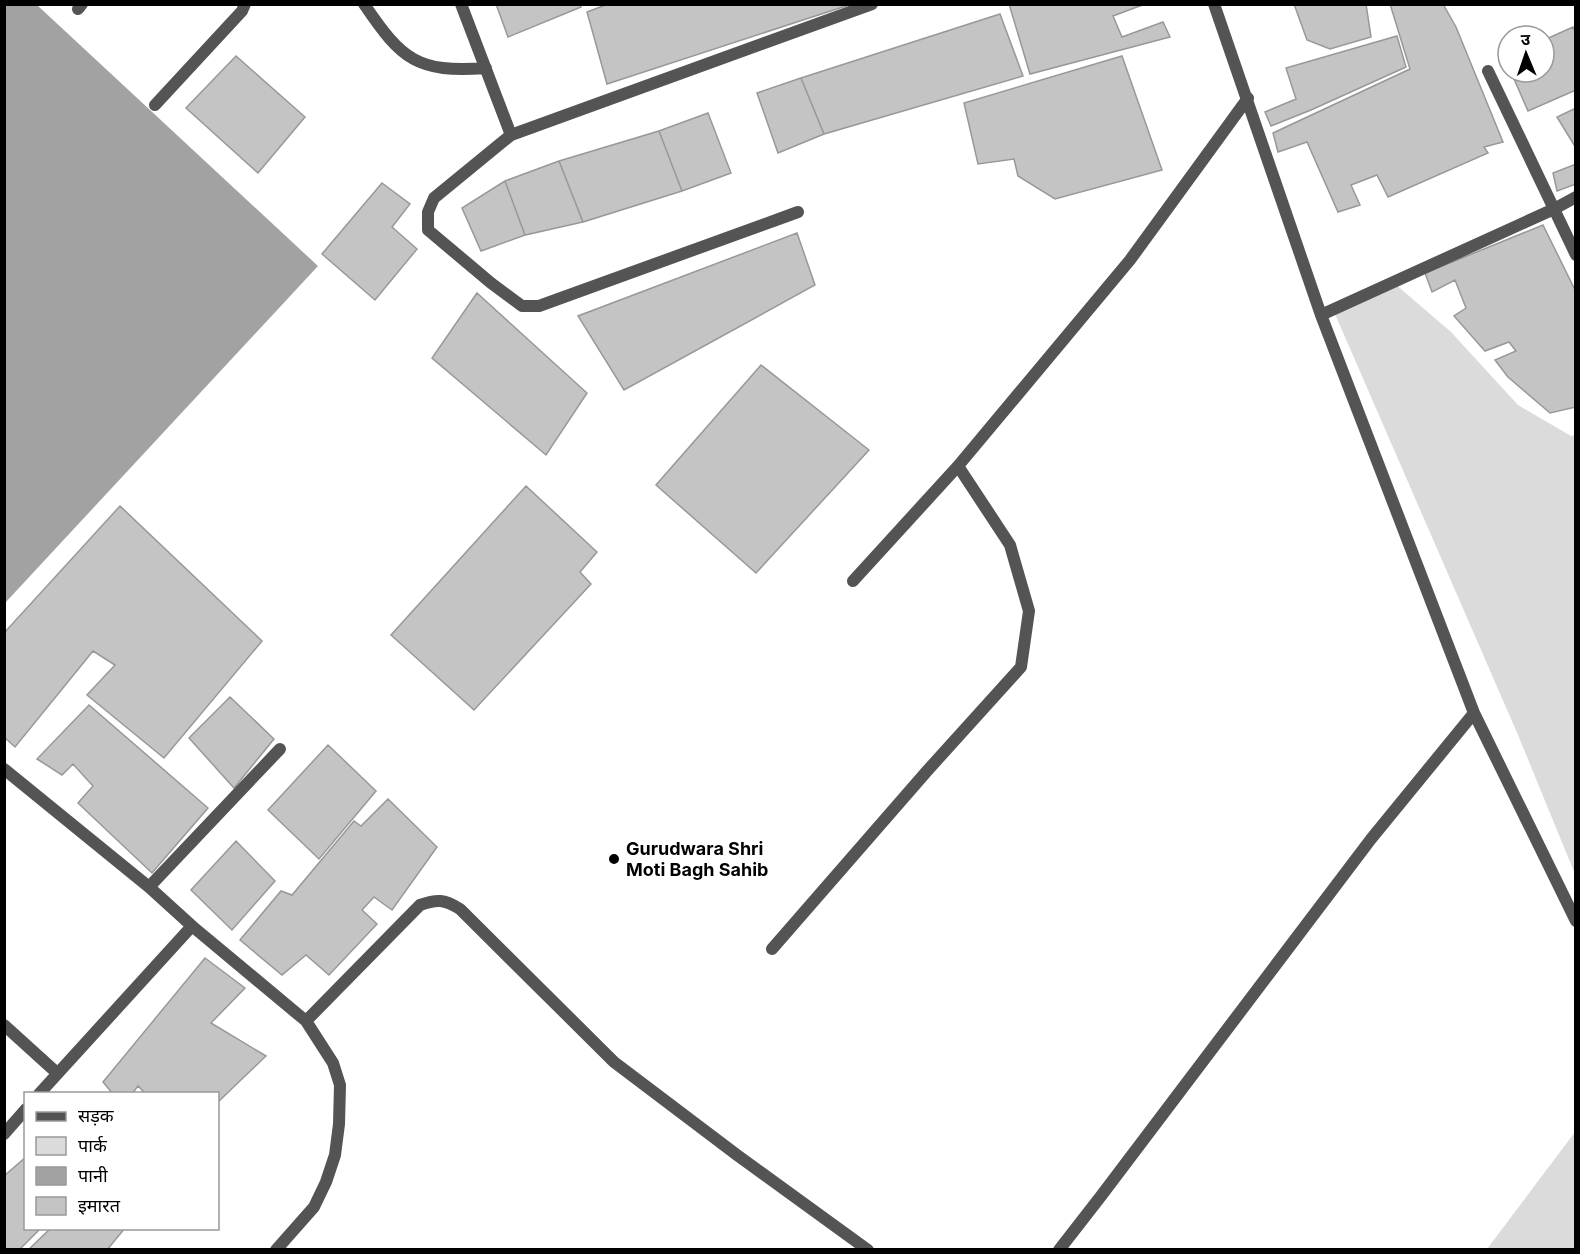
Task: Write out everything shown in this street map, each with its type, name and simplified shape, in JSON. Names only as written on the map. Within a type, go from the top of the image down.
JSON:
[{"type":"street","points":[[155,105],[242,11],[245,4]]},
{"type":"street","points":[[364,4],[382,31],[408,57],[431,67],[456,70],[486,68]]},
{"type":"street","points":[[461,4],[511,135]]},
{"type":"street","points":[[798,212],[539,306],[522,306],[490,283],[428,230],[428,212],[434,198],[511,135],[872,4]]},
{"type":"street","points":[[1214,4],[1322,315],[1474,713],[1575,921]]},
{"type":"street","points":[[1488,71],[1575,255]]},
{"type":"street","points":[[853,581],[958,466],[1130,261],[1248,98]]},
{"type":"street","points":[[1322,315],[1554,209],[1575,197]]},
{"type":"street","points":[[772,949],[1021,667],[1029,611],[1010,545],[958,466]]},
{"type":"street","points":[[1059,1250],[1371,839],[1474,713]]},
{"type":"street","points":[[149,886],[280,749]]},
{"type":"street","points":[[4,769],[149,886],[192,926],[306,1021],[333,1063],[340,1085],[335,1155],[314,1207],[276,1250]]},
{"type":"street","points":[[306,1021],[420,905],[435,899],[450,903],[460,909],[614,1062],[868,1250]]},
{"type":"street","points":[[41,1092],[192,926]]},
{"type":"street","points":[[4,1026],[57,1073]]},
{"type":"street","points":[[4,1134],[24,1111]]},
{"type":"green space","points":[[1394,283],[1451,332],[1518,405],[1571,436],[1575,435],[1575,874],[1518,735],[1335,314]]},
{"type":"green space","points":[[1575,1132],[1575,1249],[1487,1249]]},
{"type":"water","points":[[5,4],[37,5],[318,266],[5,603]]},
{"type":"building","points":[[496,4],[580,4],[581,7],[508,37]]},
{"type":"building","points":[[608,4],[852,4],[607,84],[587,12]]},
{"type":"building","points":[[1009,4],[1145,4],[1113,16],[1122,37],[1163,22],[1170,37],[1030,74]]},
{"type":"building","points":[[1294,4],[1366,4],[1371,37],[1330,49],[1307,40]]},
{"type":"building","points":[[1390,4],[1443,4],[1456,27],[1503,142],[1484,147],[1488,153],[1388,197],[1377,175],[1351,185],[1360,205],[1338,212],[1307,142],[1278,152],[1273,133],[1410,69]]},
{"type":"building","points":[[1000,14],[1023,76],[824,134],[801,78]]},
{"type":"building","points":[[1573,27],[1576,33],[1576,90],[1528,111],[1516,84],[1556,84],[1556,35]]},
{"type":"building","points":[[1397,36],[1406,67],[1271,126],[1265,112],[1296,99],[1286,68]]},
{"type":"building","points":[[236,56],[305,117],[258,173],[186,108]]},
{"type":"building","points":[[1122,56],[1162,170],[1055,199],[1018,176],[1014,159],[978,164],[964,103]]},
{"type":"building","points":[[801,78],[824,134],[778,153],[757,93]]},
{"type":"building","points":[[1576,108],[1576,148],[1557,117]]},
{"type":"building","points":[[708,113],[731,173],[682,191],[659,131]]},
{"type":"building","points":[[659,131],[682,191],[583,222],[559,161]]},
{"type":"building","points":[[559,161],[583,222],[525,235],[505,181]]},
{"type":"building","points":[[1576,164],[1576,184],[1557,191],[1553,173]]},
{"type":"building","points":[[505,181],[525,235],[481,251],[462,208]]},
{"type":"building","points":[[382,183],[410,204],[392,227],[417,249],[375,300],[322,254]]},
{"type":"building","points":[[1543,225],[1576,292],[1576,407],[1550,413],[1508,377],[1495,360],[1516,351],[1509,342],[1485,351],[1454,316],[1466,308],[1455,280],[1432,292],[1425,273]]},
{"type":"building","points":[[797,233],[815,285],[624,390],[578,316]]},
{"type":"building","points":[[477,293],[587,393],[546,455],[432,358]]},
{"type":"building","points":[[761,365],[869,450],[756,573],[656,485]]},
{"type":"building","points":[[526,486],[597,552],[580,572],[591,584],[474,710],[391,635]]},
{"type":"building","points":[[120,506],[262,641],[164,758],[87,695],[115,665],[93,651],[15,747],[4,737],[4,633]]},
{"type":"building","points":[[230,697],[274,739],[234,788],[189,738]]},
{"type":"building","points":[[89,705],[208,808],[152,873],[78,803],[93,786],[73,764],[62,775],[37,759]]},
{"type":"building","points":[[328,745],[376,791],[319,859],[268,810]]},
{"type":"building","points":[[388,799],[437,847],[392,910],[374,897],[362,910],[377,924],[329,975],[306,955],[282,975],[240,940],[281,891],[292,895],[354,821],[361,826]]},
{"type":"building","points":[[236,841],[275,881],[232,930],[191,890]]},
{"type":"building","points":[[205,958],[245,988],[211,1023],[266,1056],[219,1101],[219,1092],[144,1092],[138,1086],[134,1092],[111,1092],[103,1082]]},
{"type":"building","points":[[24,1159],[24,1230],[39,1230],[19,1250],[4,1250],[4,1176]]},
{"type":"building","points":[[49,1230],[123,1230],[107,1250],[28,1250]]},
{"type":"place","name":"Gurudwara Shri Moti Bagh Sahib","points":[[614,859]]}]
